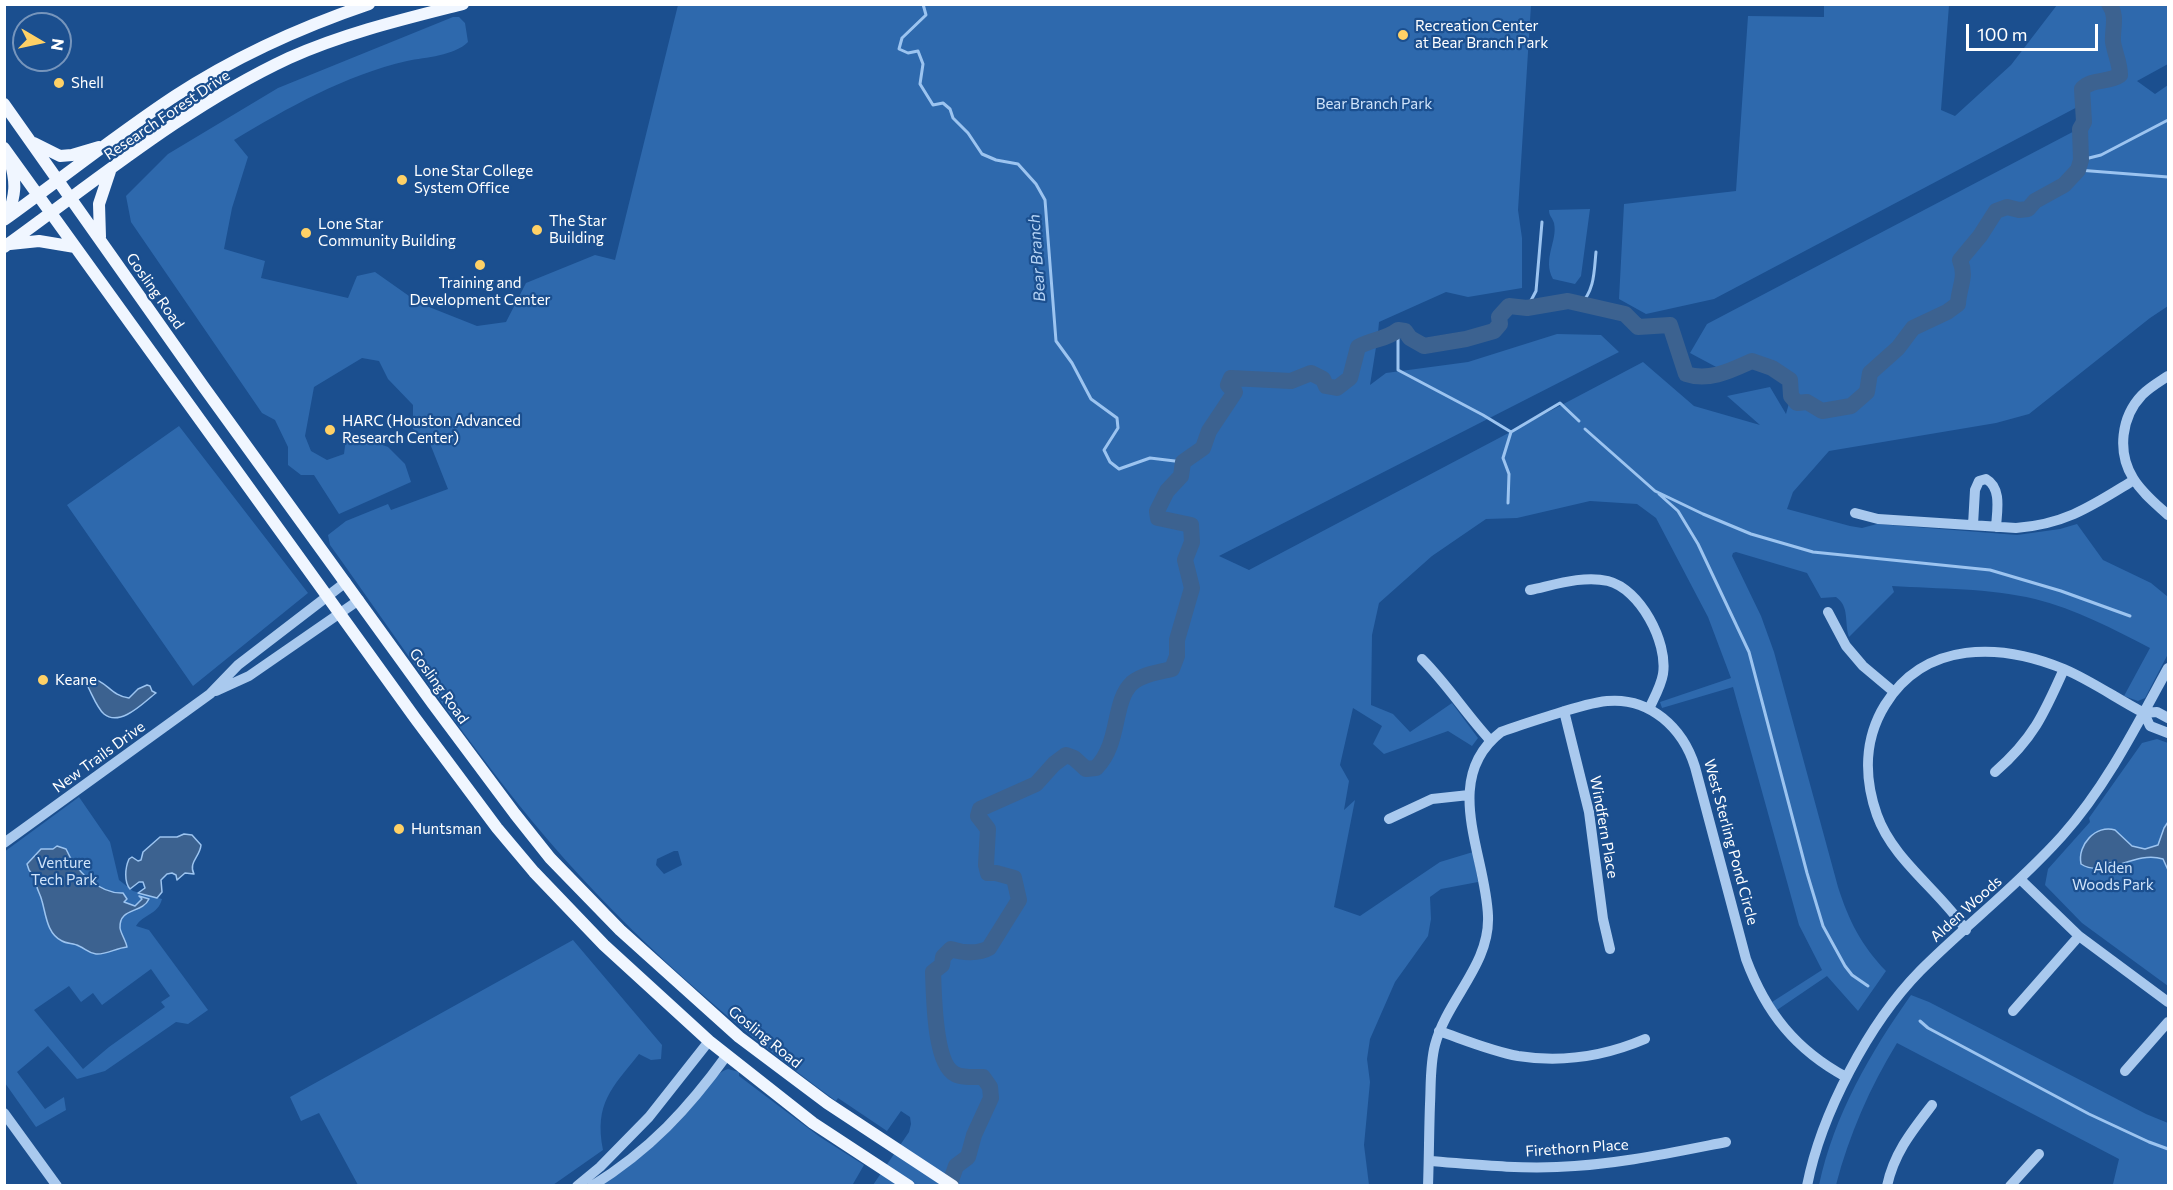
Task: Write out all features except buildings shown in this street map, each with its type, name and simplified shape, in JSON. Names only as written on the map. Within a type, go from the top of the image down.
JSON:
[{"type":"main road","name":"Research Forest Drive","points":[[6,219],[175,96],[229,65],[317,22],[369,4]]},
{"type":"main road","name":"Research Forest Drive","points":[[6,246],[186,117],[239,84],[290,58],[381,25],[464,4]]},
{"type":"main road","name":"Gosling Road","points":[[4,104],[203,386],[440,714],[550,858],[620,930],[739,1037],[786,1074],[881,1140],[953,1185]]},
{"type":"main road","points":[[33,142],[60,156],[72,155],[109,144]]},
{"type":"main road","points":[[6,149],[436,745],[497,828],[534,872],[604,945],[708,1041],[813,1123],[909,1185]]},
{"type":"main road","points":[[6,149],[15,176],[16,191],[6,219]]},
{"type":"main road","points":[[100,238],[99,204],[110,171]]},
{"type":"main road","points":[[6,246],[39,241],[75,247]]},
{"type":"street","points":[[2169,376],[2142,395],[2124,426],[2126,459],[2134,480],[2145,494],[2169,515]]},
{"type":"street","points":[[1972,525],[1975,490],[1979,481],[1986,479],[1993,483],[1997,493],[1996,527]]},
{"type":"street","points":[[1855,513],[1878,519],[1996,527],[2036,527],[2082,511],[2134,480]]},
{"type":"street","points":[[1530,590],[1583,579],[1595,579],[1614,584],[1630,593],[1645,611],[1664,658],[1660,685],[1649,709]]},
{"type":"street","name":"New Trails Drive","points":[[4,843],[210,694],[238,665],[346,582]]},
{"type":"street","name":"New Trails Drive","points":[[210,694],[249,676],[359,600]]},
{"type":"street","points":[[1828,612],[1846,646],[1863,666],[1894,692]]},
{"type":"street","points":[[1966,930],[1886,834],[1871,795],[1868,776],[1869,747],[1877,719],[1894,692],[1922,668],[1939,659],[1976,651],[2010,654],[2064,669],[2144,713],[2157,712],[2169,718]]},
{"type":"street","points":[[1422,659],[1442,678],[1470,718],[1490,740],[1475,763],[1470,779],[1469,795],[1487,904],[1488,927],[1477,962],[1439,1031],[1432,1059],[1428,1185]]},
{"type":"street","name":"Alden Woods","points":[[1807,1185],[1823,1131],[1846,1077],[1862,1048],[1918,973],[2021,880],[2064,834],[2090,799],[2144,713],[2169,668]]},
{"type":"street","points":[[1995,772],[2026,741],[2050,701],[2064,669]]},
{"type":"street","name":"West Sterling Pond Circle","points":[[1490,740],[1507,730],[1564,711],[1608,701],[1621,701],[1649,709],[1665,718],[1676,729],[1691,753],[1746,959],[1755,984],[1775,1016],[1800,1046],[1817,1060],[1846,1077]]},
{"type":"street","name":"Windfern Place","points":[[1564,711],[1589,812],[1603,919],[1610,949]]},
{"type":"street","points":[[2144,713],[2150,726],[2169,733]]},
{"type":"street","points":[[1389,819],[1432,799],[1469,795]]},
{"type":"street","points":[[2021,880],[2079,936],[2169,1002]]},
{"type":"street","points":[[2013,1011],[2079,936]]},
{"type":"street","points":[[2125,1071],[2169,1022]]},
{"type":"street","points":[[1439,1031],[1500,1052],[1552,1059],[1602,1054],[1622,1049],[1645,1039]]},
{"type":"street","points":[[577,1185],[600,1167],[650,1117],[708,1041]]},
{"type":"street","points":[[592,1185],[609,1175],[660,1136],[698,1094],[727,1055]]},
{"type":"street","points":[[1887,1185],[1894,1159],[1902,1144],[1932,1105]]},
{"type":"street","points":[[4,1113],[57,1185]]},
{"type":"street","name":"Firethorn Place","points":[[1429,1161],[1559,1167],[1618,1162],[1726,1142]]},
{"type":"street","points":[[2010,1185],[2039,1154]]},
{"type":"green space","name":"Bear Branch Park","points":[[678,5],[1531,5],[1518,210],[1522,238],[1522,288],[1468,297],[1446,292],[1379,322],[1378,333],[1374,334],[1375,341],[1377,341],[1370,385],[1386,373],[1468,362],[1557,334],[1601,335],[1619,352],[1219,556],[1249,570],[1643,362],[1694,406],[1760,425],[1727,396],[1770,387],[1786,414],[1796,378],[1767,361],[1720,369],[1690,353],[1707,324],[2084,126],[2083,104],[1714,299],[1646,314],[1619,299],[1624,204],[1736,191],[1748,16],[1824,17],[1824,5],[1949,5],[1941,110],[1955,116],[2011,65],[2057,5],[2168,5],[2168,64],[2137,81],[2155,94],[2168,85],[2168,306],[2029,414],[1996,423],[1829,451],[1793,492],[1787,509],[1862,528],[1877,524],[2017,535],[2060,529],[2077,524],[2103,560],[2151,583],[2168,597],[2168,654],[2145,698],[2138,701],[2124,696],[2150,648],[2094,620],[2050,603],[2018,595],[1892,586],[1894,592],[1849,637],[1843,605],[1836,597],[1821,598],[1807,573],[1733,553],[1732,556],[1761,616],[1774,652],[1842,899],[1851,922],[1863,942],[1886,971],[1858,1011],[1827,976],[1777,1010],[1772,1002],[1822,970],[1799,925],[1733,687],[1662,708],[1660,702],[1731,678],[1708,617],[1656,518],[1637,504],[1590,501],[1517,518],[1486,519],[1432,556],[1379,603],[1372,635],[1371,705],[1393,714],[1410,732],[1452,703],[1478,738],[1472,746],[1448,731],[1384,754],[1373,744],[1382,726],[1353,708],[1340,765],[1349,781],[1344,810],[1355,800],[1334,907],[1360,916],[1440,862],[1473,852],[1478,882],[1441,889],[1430,897],[1431,919],[1428,936],[1395,982],[1370,1039],[1367,1059],[1370,1082],[1364,1145],[1369,1185],[873,1185],[909,1132],[910,1117],[901,1111],[887,1131],[838,1098],[836,1101],[721,1011],[614,912],[548,840],[491,769],[330,545],[328,535],[346,521],[388,504],[391,510],[448,489],[429,441],[413,429],[413,405],[388,379],[379,361],[362,358],[314,387],[305,436],[311,451],[327,460],[344,454],[347,431],[388,447],[405,464],[411,482],[339,514],[314,475],[301,475],[288,465],[288,447],[275,420],[262,413],[131,222],[126,196],[168,154],[278,88],[453,17],[459,17],[465,23],[468,42],[462,47],[448,53],[384,67],[339,84],[275,116],[234,140],[248,157],[232,208],[224,249],[265,261],[261,278],[348,298],[357,276],[375,272],[419,303],[477,326],[506,322],[526,283],[595,255],[615,260]],"holes":[[[678,851],[682,865],[664,874],[656,865],[657,859]]]},
{"type":"green space","points":[[1590,209],[1581,276],[1575,284],[1553,279],[1549,264],[1555,230],[1549,210]]},
{"type":"green space","points":[[179,426],[308,593],[193,686],[67,505]]},
{"type":"green space","name":"Alden Woods Park","points":[[2157,739],[2168,743],[2168,986],[2082,923],[2045,885],[2048,869],[2090,822],[2089,818],[2142,743]]},
{"type":"green space","name":"Venture Tech Park","points":[[79,797],[110,842],[119,880],[133,891],[162,899],[157,908],[136,926],[149,930],[208,1010],[188,1024],[176,1022],[105,1071],[77,1079],[48,1046],[17,1072],[45,1109],[64,1097],[66,1110],[36,1127],[5,1083],[4,852]],"holes":[[[151,969],[170,996],[161,1002],[165,1007],[109,1047],[83,1069],[34,1010],[69,986],[81,1002],[93,993],[102,1005]]]},
{"type":"green space","points":[[573,940],[662,1045],[661,1059],[651,1060],[639,1054],[613,1087],[603,1108],[601,1134],[603,1150],[553,1185],[358,1185],[319,1113],[301,1121],[290,1097]]},
{"type":"green space","points":[[1911,995],[2168,1123],[2168,1185],[2113,1184],[2119,1159],[1897,1043],[1861,1112],[1836,1185],[1819,1185],[1834,1134],[1855,1086],[1881,1039]]},
{"type":"green space","points":[[728,1069],[739,1072],[739,1076],[820,1137],[864,1165],[853,1184],[855,1185],[600,1186],[667,1133],[687,1113],[711,1082]]},
{"type":"shaded area","points":[[91,678],[123,697],[129,698],[138,689],[147,685],[156,693],[133,711],[118,718],[111,717],[101,711],[95,701],[87,685]]},
{"type":"shaded area","points":[[2168,822],[2168,870],[2163,859],[2151,857],[2115,866],[2114,862],[2109,863],[2109,867],[2102,868],[2091,868],[2081,864],[2085,843],[2101,830],[2115,830],[2132,846],[2145,849],[2158,845]]},
{"type":"shaded area","points":[[184,834],[192,835],[201,845],[192,866],[194,874],[185,873],[177,880],[176,875],[167,874],[161,880],[162,892],[157,898],[138,893],[145,888],[143,882],[139,882],[130,889],[126,875],[129,859],[132,857],[138,861],[141,860],[143,852],[160,837],[177,837]]},
{"type":"shaded area","points":[[57,846],[66,849],[75,865],[97,885],[105,890],[123,893],[127,899],[124,902],[135,906],[142,899],[139,896],[149,899],[146,904],[127,914],[121,921],[120,928],[127,947],[96,954],[64,942],[53,934],[48,924],[36,879],[27,864],[41,849],[53,849]]},
{"type":"waterway","name":"Bear Branch","points":[[923,4],[926,15],[902,38],[899,49],[908,53],[918,51],[923,64],[920,84],[933,105],[943,103],[950,109],[953,118],[968,133],[982,154],[996,160],[1018,164],[1036,184],[1045,200],[1056,341],[1072,363],[1091,399],[1117,418],[1118,428],[1104,450],[1110,462],[1119,469],[1150,458],[1183,462]]},
{"type":"waterway","points":[[949,1186],[956,1166],[968,1157],[974,1135],[991,1098],[990,1087],[983,1077],[965,1077],[955,1074],[948,1068],[936,1028],[933,972],[942,965],[943,957],[951,949],[970,952],[989,948],[1019,900],[1014,878],[988,873],[986,865],[988,829],[978,816],[980,809],[1036,784],[1054,764],[1066,755],[1074,758],[1086,769],[1096,768],[1109,747],[1121,701],[1132,683],[1141,677],[1172,669],[1177,656],[1177,640],[1192,588],[1185,560],[1192,542],[1191,525],[1158,518],[1157,511],[1167,491],[1181,476],[1183,462],[1203,448],[1209,431],[1235,392],[1228,385],[1231,378],[1291,381],[1311,373],[1323,379],[1326,386],[1337,388],[1350,378],[1358,347],[1389,336],[1398,330],[1405,331],[1410,338],[1424,346],[1466,339],[1494,331],[1500,324],[1499,317],[1509,306],[1527,308],[1568,301],[1625,314],[1638,327],[1670,325],[1686,374],[1712,376],[1752,361],[1772,368],[1790,380],[1791,396],[1797,403],[1807,402],[1822,411],[1851,406],[1867,392],[1870,373],[1898,348],[1913,328],[1947,312],[1958,304],[1963,277],[1960,260],[1980,236],[1996,211],[2007,207],[2019,210],[2028,209],[2035,201],[2064,185],[2078,170],[2081,160],[2080,129],[2084,122],[2082,89],[2091,83],[2120,75],[2113,42],[2113,13],[2109,4]]},
{"type":"waterway","points":[[2081,160],[2101,155],[2168,120]]},
{"type":"waterway","points":[[2078,170],[2168,177]]},
{"type":"waterway","points":[[1527,308],[1536,291],[1542,222]]},
{"type":"waterway","points":[[1580,305],[1591,287],[1596,252]]},
{"type":"waterway","points":[[1398,330],[1398,370],[1511,432],[1560,403],[1579,421]]},
{"type":"waterway","points":[[1585,429],[1655,491],[1751,534],[1813,552],[1990,570],[2061,591],[2130,616]]},
{"type":"waterway","points":[[1508,503],[1509,474],[1503,458],[1511,432]]},
{"type":"waterway","points":[[1659,494],[1678,511],[1698,544],[1749,652],[1823,926],[1845,966],[1852,975],[1868,986]]},
{"type":"waterway","points":[[1920,1021],[1928,1028],[2089,1114],[2168,1149]]},
{"type":"place","name":"Recreation Center at Bear Branch Park","points":[[1403,35]]},
{"type":"place","name":"Shell","points":[[59,83]]},
{"type":"place","name":"Lone Star College System Office","points":[[402,180]]},
{"type":"place","name":"The Star Building","points":[[537,230]]},
{"type":"place","name":"Lone Star Community Building","points":[[306,233]]},
{"type":"place","name":"Training and Development Center","points":[[480,265]]},
{"type":"place","name":"HARC (Houston Advanced Research Center)","points":[[330,430]]},
{"type":"place","name":"Keane","points":[[43,680]]},
{"type":"place","name":"Huntsman","points":[[399,829]]}]
